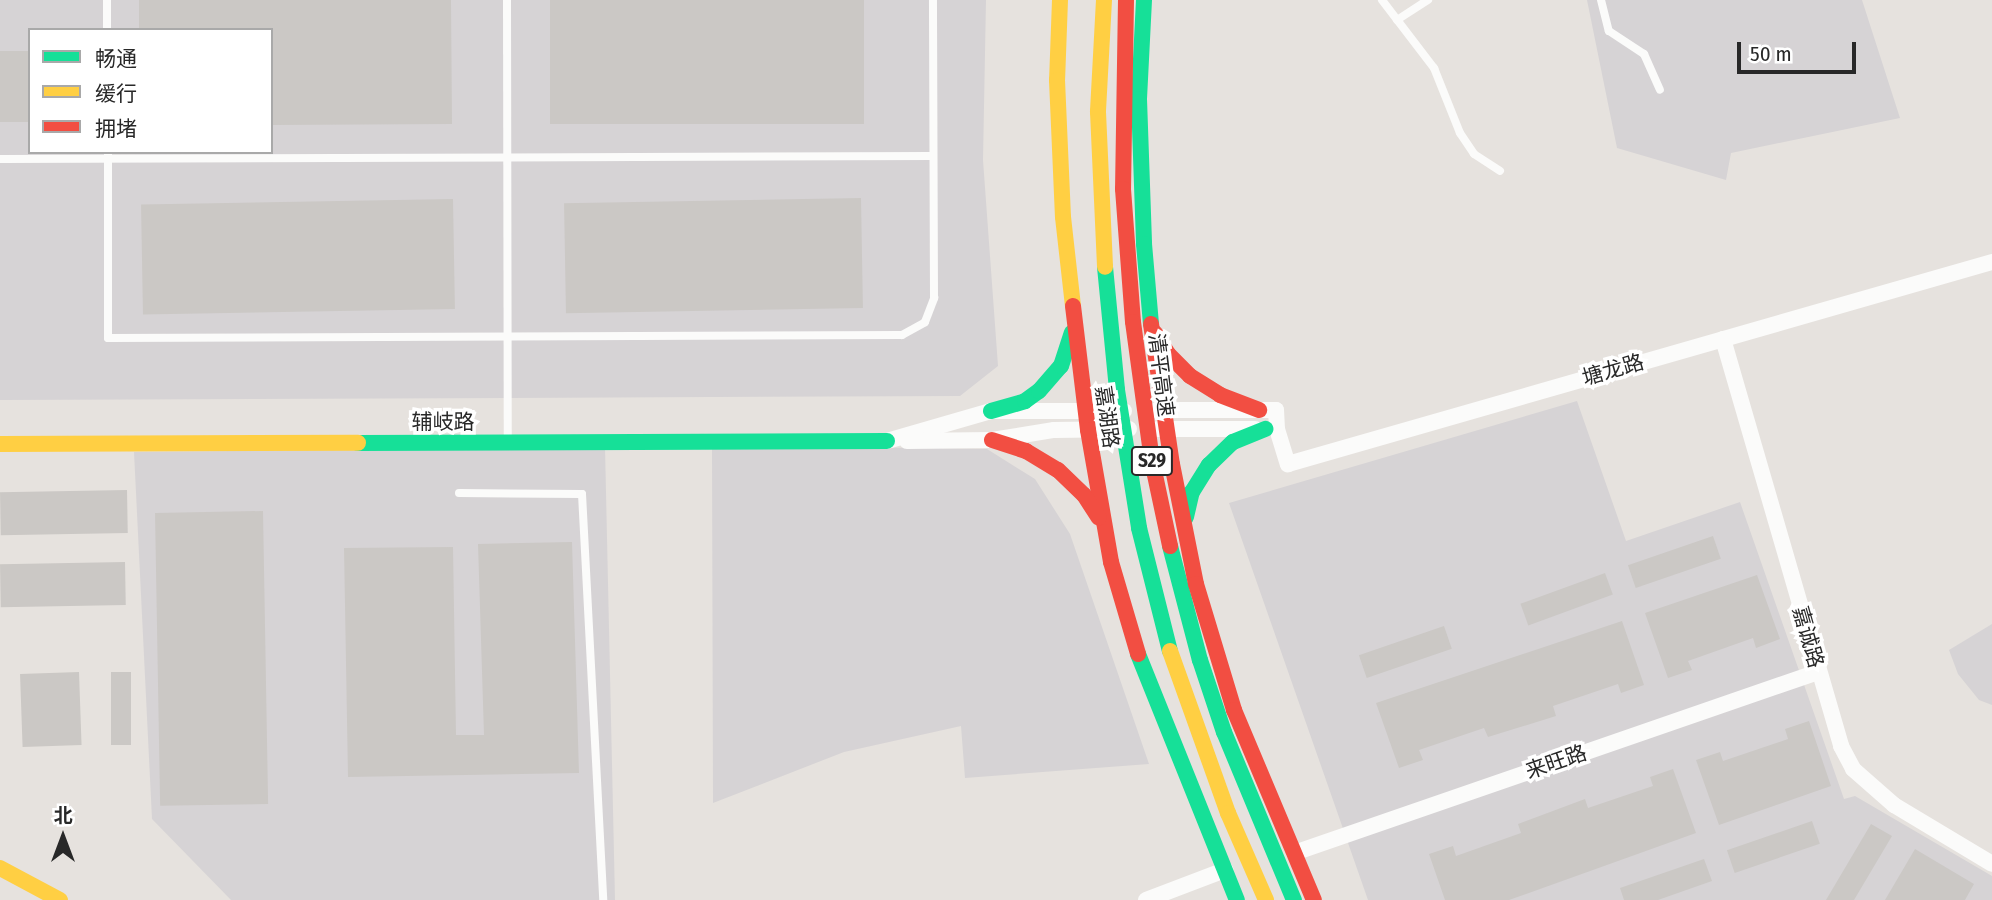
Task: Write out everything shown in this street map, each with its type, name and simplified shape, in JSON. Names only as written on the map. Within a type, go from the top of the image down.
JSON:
[{"type":"main road","name":"嘉湖路","points":[[1060,0],[1058,125],[1074,319],[1088,430],[1105,530],[1124,613],[1142,668],[1237,900]]},
{"type":"main road","name":"S29","points":[[1104,0],[1098,112],[1102,233],[1117,390],[1139,528],[1172,660],[1223,800],[1266,900]]},
{"type":"main road","name":"清平高速","points":[[1126,0],[1122,109],[1123,189],[1133,322],[1152,461],[1180,590],[1200,660],[1228,744],[1294,900]]},
{"type":"main road","points":[[1144,0],[1139,99],[1139,173],[1151,323],[1184,527],[1206,618],[1234,710],[1314,900]]},
{"type":"main road","points":[[991,411],[1025,401],[1050,380],[1068,352],[1074,319]]},
{"type":"main road","points":[[1151,323],[1163,347],[1190,376],[1220,395],[1259,410]]},
{"type":"main road","points":[[1184,527],[1192,492],[1209,465],[1233,442],[1271,429]]},
{"type":"main road","points":[[992,440],[1026,451],[1058,470],[1084,495],[1105,530]]},
{"type":"main road","name":"辅岐路","points":[[0,444],[887,441]]},
{"type":"main road","points":[[0,868],[60,900]]},
{"type":"street","name":"塘龙路","points":[[1259,410],[1276,410],[1271,429],[1288,464],[1992,262]]},
{"type":"street","name":"嘉诚路","points":[[1723,339],[1841,746],[1853,769],[1894,805],[1992,864]]},
{"type":"street","points":[[887,441],[991,411],[1259,410]]},
{"type":"street","points":[[887,441],[992,440],[1054,430],[1271,429]]},
{"type":"street","name":"来旺路","points":[[1294,853],[1818,672]]},
{"type":"street","points":[[1146,900],[1225,870]]},
{"type":"lane","points":[[107,0],[107,28]]},
{"type":"lane","points":[[507,0],[508,442]]},
{"type":"lane","points":[[108,155],[108,338],[902,335],[925,322],[933,306],[933,0]]},
{"type":"lane","points":[[1382,0],[1434,68],[1460,132],[1474,154],[1500,171]]},
{"type":"lane","points":[[1397,20],[1428,0]]},
{"type":"lane","points":[[1601,0],[1609,31],[1644,54],[1660,90]]},
{"type":"lane","points":[[0,159],[108,155],[933,156]]},
{"type":"lane","points":[[458,494],[582,494],[603,900]]},
{"type":"shaded area","points":[[0,0],[986,0],[983,160],[998,366],[960,396],[0,400]]},
{"type":"shaded area","points":[[1587,0],[1862,0],[1900,118],[1731,153],[1726,180],[1617,148]]},
{"type":"shaded area","points":[[1577,401],[1626,541],[1740,502],[1844,799],[1855,796],[1992,876],[1992,900],[1368,900],[1229,503]]},
{"type":"shaded area","points":[[605,447],[615,900],[231,900],[152,819],[134,452]]},
{"type":"shaded area","points":[[712,449],[987,449],[1035,479],[1070,534],[1149,764],[965,778],[961,726],[844,752],[713,803]]},
{"type":"shaded area","points":[[1992,624],[1992,705],[1979,700],[1958,674],[1949,650]]},
{"type":"building","points":[[139,0],[451,0],[452,124],[273,125],[273,28],[139,28]]},
{"type":"building","points":[[550,0],[864,0],[864,124],[550,124]]},
{"type":"building","points":[[0,51],[28,51],[28,122],[0,122]]},
{"type":"building","points":[[861,198],[863,308],[566,313],[564,203]]},
{"type":"building","points":[[453,199],[455,309],[143,314],[141,204]]},
{"type":"building","points":[[127,490],[128,533],[1,535],[0,492]]},
{"type":"building","points":[[263,511],[268,804],[160,806],[155,513]]},
{"type":"building","points":[[1713,536],[1721,559],[1636,588],[1628,565]]},
{"type":"building","points":[[572,542],[579,773],[348,777],[344,548],[453,547],[456,735],[484,735],[478,544]]},
{"type":"building","points":[[125,562],[126,605],[1,607],[0,564]]},
{"type":"building","points":[[1605,573],[1613,595],[1528,625],[1520,604]]},
{"type":"building","points":[[1757,575],[1780,639],[1756,648],[1753,638],[1688,661],[1692,670],[1668,678],[1645,613]]},
{"type":"building","points":[[1622,621],[1644,685],[1621,693],[1618,684],[1553,706],[1556,716],[1488,737],[1484,728],[1419,750],[1423,760],[1399,768],[1376,703]]},
{"type":"building","points":[[1444,626],[1452,649],[1367,678],[1359,655]]},
{"type":"building","points":[[79,672],[82,745],[23,747],[20,674]]},
{"type":"building","points":[[111,672],[131,672],[131,745],[111,745]]},
{"type":"building","points":[[1809,721],[1831,786],[1719,825],[1696,760],[1720,752],[1723,761],[1788,739],[1785,729]]},
{"type":"building","points":[[1673,769],[1696,833],[1509,900],[1445,900],[1429,854],[1453,846],[1456,856],[1521,833],[1518,824],[1585,799],[1588,808],[1653,786],[1650,777]]},
{"type":"building","points":[[1812,821],[1820,844],[1735,873],[1727,850]]},
{"type":"building","points":[[1871,824],[1892,836],[1854,900],[1826,900]]},
{"type":"building","points":[[1915,849],[1974,884],[1965,900],[1885,900]]},
{"type":"building","points":[[1704,859],[1712,881],[1658,900],[1624,900],[1620,888]]},
{"type":"traffic: fast","points":[[1144,0],[1139,99],[1144,244],[1151,324]]},
{"type":"traffic: fast","points":[[1105,267],[1117,390],[1139,528],[1170,651]]},
{"type":"traffic: fast","points":[[991,411],[1025,401],[1039,391],[1061,366],[1072,333]]},
{"type":"traffic: fast","points":[[1186,517],[1192,492],[1209,465],[1233,442],[1266,429]]},
{"type":"traffic: fast","points":[[358,443],[887,441]]},
{"type":"traffic: fast","points":[[1170,546],[1200,660],[1224,732],[1294,900]]},
{"type":"traffic: fast","points":[[1138,654],[1237,900]]},
{"type":"traffic: slow","points":[[1060,0],[1057,80],[1063,217],[1073,306]]},
{"type":"traffic: slow","points":[[1104,0],[1098,112],[1105,267]]},
{"type":"traffic: slow","points":[[0,444],[358,443]]},
{"type":"traffic: slow","points":[[1170,651],[1228,813],[1266,900]]},
{"type":"traffic: slow","points":[[0,868],[60,900]]},
{"type":"traffic: jam","points":[[1126,0],[1123,189],[1133,322],[1152,461],[1170,546]]},
{"type":"traffic: jam","points":[[1073,306],[1088,430],[1111,562],[1138,654]]},
{"type":"traffic: jam","points":[[1151,324],[1172,464],[1196,584],[1234,710],[1314,900]]},
{"type":"traffic: jam","points":[[1155,333],[1168,354],[1190,376],[1220,395],[1259,410]]},
{"type":"traffic: jam","points":[[992,440],[1026,451],[1058,470],[1084,495],[1099,518]]}]
